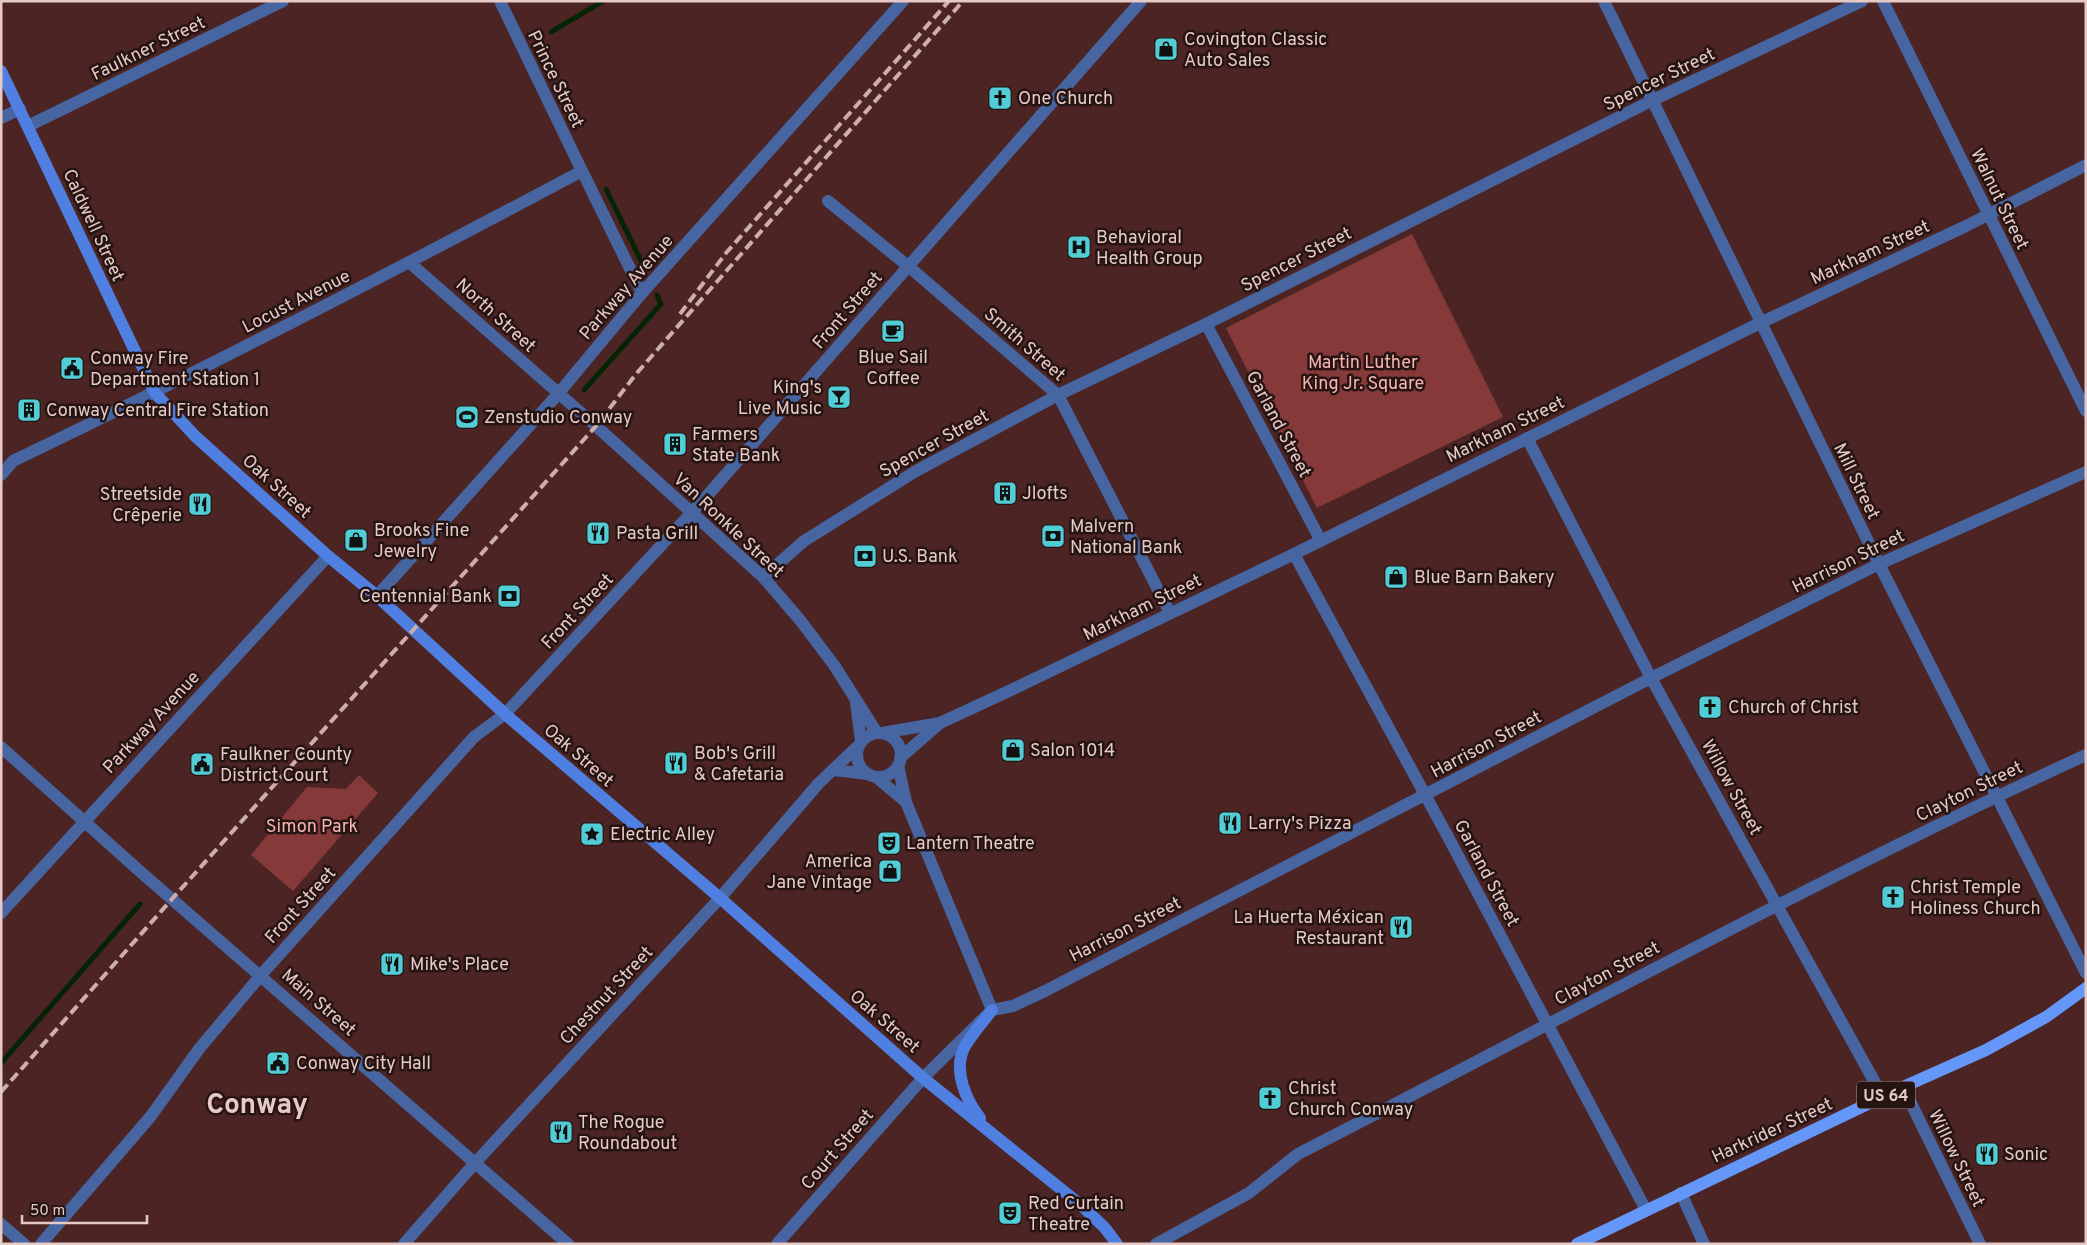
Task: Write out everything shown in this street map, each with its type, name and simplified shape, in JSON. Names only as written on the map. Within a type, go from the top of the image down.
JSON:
[{"type":"main road","name":"Caldwell Street","points":[[1,71],[155,394]]},
{"type":"main road","name":"Oak Street","points":[[155,394],[195,436],[328,556],[377,596],[505,714],[720,898],[923,1078],[1082,1206],[1105,1228],[1117,1244]]},
{"type":"main road","name":"Harkrider Street","points":[[1577,1244],[1903,1087],[1986,1050],[2046,1017],[2086,988]]},
{"type":"main road","name":"Oak Street","points":[[991,1132],[971,1106],[961,1077],[960,1062],[964,1049],[992,1010]]},
{"type":"street","name":"Faulkner Street","points":[[28,126],[284,1]]},
{"type":"street","name":"Prince Street","points":[[500,1],[582,171]]},
{"type":"street","name":"Parkway Avenue","points":[[377,596],[558,394],[642,293],[903,1]]},
{"type":"street","name":"Front Street","points":[[41,1244],[151,1116],[199,1048],[261,975],[474,737],[505,714],[692,513],[1141,1]]},
{"type":"street","name":"Mill Street","points":[[1604,1],[1760,324],[1879,564],[2086,973]]},
{"type":"street","name":"Spencer Street","points":[[763,577],[812,536],[916,471],[1058,395],[1206,324],[1653,100],[1862,1]]},
{"type":"street","name":"Walnut Street","points":[[1883,1],[2086,412]]},
{"type":"street","points":[[1,118],[20,109]]},
{"type":"street","name":"Markham Street","points":[[880,733],[940,723],[1321,541],[1527,438],[2086,165]]},
{"type":"street","name":"Locust Avenue","points":[[1,475],[13,461],[155,394],[582,171]]},
{"type":"street","points":[[582,171],[642,293]]},
{"type":"street","name":"Smith Street","points":[[828,201],[908,266],[1058,395],[1170,613]]},
{"type":"street","name":"North Street","points":[[410,262],[558,394]]},
{"type":"street","name":"Garland Street","points":[[1206,324],[1321,541]]},
{"type":"street","name":"Van Ronkle Street","points":[[558,394],[763,577],[800,620],[834,665],[880,733]]},
{"type":"street","name":"Willow Street","points":[[1527,438],[1652,678],[1883,1097]]},
{"type":"street","name":"Harrison Street","points":[[992,1010],[1013,1006],[1045,991],[1652,678],[1879,564],[2086,472]]},
{"type":"street","name":"Garland Street","points":[[1294,554],[1646,1210]]},
{"type":"street","name":"Parkway Avenue","points":[[1,913],[328,556]]},
{"type":"street","name":"Van Ronkle Street","points":[[856,700],[860,744]]},
{"type":"street","name":"Markham Street","points":[[899,762],[940,723]]},
{"type":"street","points":[[906,802],[859,765],[857,752],[860,744],[866,737],[880,733],[894,740],[900,752],[899,762],[906,802],[992,1010],[923,1078]]},
{"type":"street","name":"Chestnut Street","points":[[404,1244],[474,1164],[720,898],[819,783],[860,744]]},
{"type":"street","name":"Main Street","points":[[1,748],[474,1164],[568,1244]]},
{"type":"street","name":"Clayton Street","points":[[1156,1244],[1249,1193],[1298,1154],[1777,904],[1996,796],[2086,755]]},
{"type":"street","points":[[833,770],[872,776],[889,774],[899,762]]},
{"type":"street","name":"Court Street","points":[[777,1244],[923,1078]]},
{"type":"street","name":"Willow Street","points":[[1903,1087],[1980,1244]]},
{"type":"street","points":[[1681,1193],[1704,1244]]},
{"type":"street","points":[[1,1224],[24,1244]]},
{"type":"green space","name":"Martin Luther King Jr. Square","points":[[1412,234],[1503,417],[1317,508],[1226,328]]},
{"type":"green space","name":"Simon Park","points":[[359,775],[378,793],[293,891],[251,855],[307,787],[346,789]]},
{"type":"waterway","points":[[551,32],[603,1]]},
{"type":"waterway","points":[[606,189],[645,269]]},
{"type":"waterway","points":[[584,390],[661,304],[657,295]]},
{"type":"waterway","points":[[1,1063],[140,904]]},
{"type":"railway","points":[[680,314],[726,253],[949,1]]},
{"type":"railway","points":[[1,1092],[596,426],[636,374],[963,1]]},
{"type":"place","name":"Covington Classic Auto Sales","points":[[1166,49]]},
{"type":"place","name":"One Church","points":[[1000,98]]},
{"type":"place","name":"Behavioral Health Group","points":[[1079,247]]},
{"type":"place","name":"Blue Sail Coffee","points":[[893,331]]},
{"type":"place","name":"Conway Fire Department Station 1","points":[[72,368]]},
{"type":"place","name":"King's Live Music","points":[[839,397]]},
{"type":"place","name":"Conway Central Fire Station","points":[[29,410]]},
{"type":"place","name":"Zenstudio Conway","points":[[467,417]]},
{"type":"place","name":"Farmers State Bank","points":[[675,444]]},
{"type":"place","name":"Jlofts","points":[[1005,493]]},
{"type":"place","name":"Streetside Crêperie","points":[[200,504]]},
{"type":"place","name":"Pasta Grill","points":[[598,533]]},
{"type":"place","name":"Malvern National Bank","points":[[1053,536]]},
{"type":"place","name":"Brooks Fine Jewelry","points":[[356,540]]},
{"type":"place","name":"U.S. Bank","points":[[865,556]]},
{"type":"place","name":"Blue Barn Bakery","points":[[1396,577]]},
{"type":"place","name":"Centennial Bank","points":[[509,596]]},
{"type":"place","name":"Church of Christ","points":[[1710,707]]},
{"type":"place","name":"Salon 1014","points":[[1013,750]]},
{"type":"place","name":"Bob's Grill & Cafetaria","points":[[676,763]]},
{"type":"place","name":"Faulkner County District Court","points":[[202,764]]},
{"type":"place","name":"Larry's Pizza","points":[[1230,823]]},
{"type":"place","name":"Electric Alley","points":[[592,834]]},
{"type":"place","name":"Lantern Theatre","points":[[889,843]]},
{"type":"place","name":"America Jane Vintage","points":[[890,871]]},
{"type":"place","name":"Christ Temple Holiness Church","points":[[1893,897]]},
{"type":"place","name":"La Huerta Méxican Restaurant","points":[[1401,927]]},
{"type":"place","name":"Mike's Place","points":[[392,964]]},
{"type":"place","name":"Conway City Hall","points":[[278,1063]]},
{"type":"place","name":"Christ Church Conway","points":[[1270,1098]]},
{"type":"place","name":"The Rogue Roundabout","points":[[561,1132]]},
{"type":"place","name":"Sonic","points":[[1987,1154]]},
{"type":"place","name":"Red Curtain Theatre","points":[[1010,1213]]},
{"type":"district","name":"Conway","points":[[257,1103]]}]
